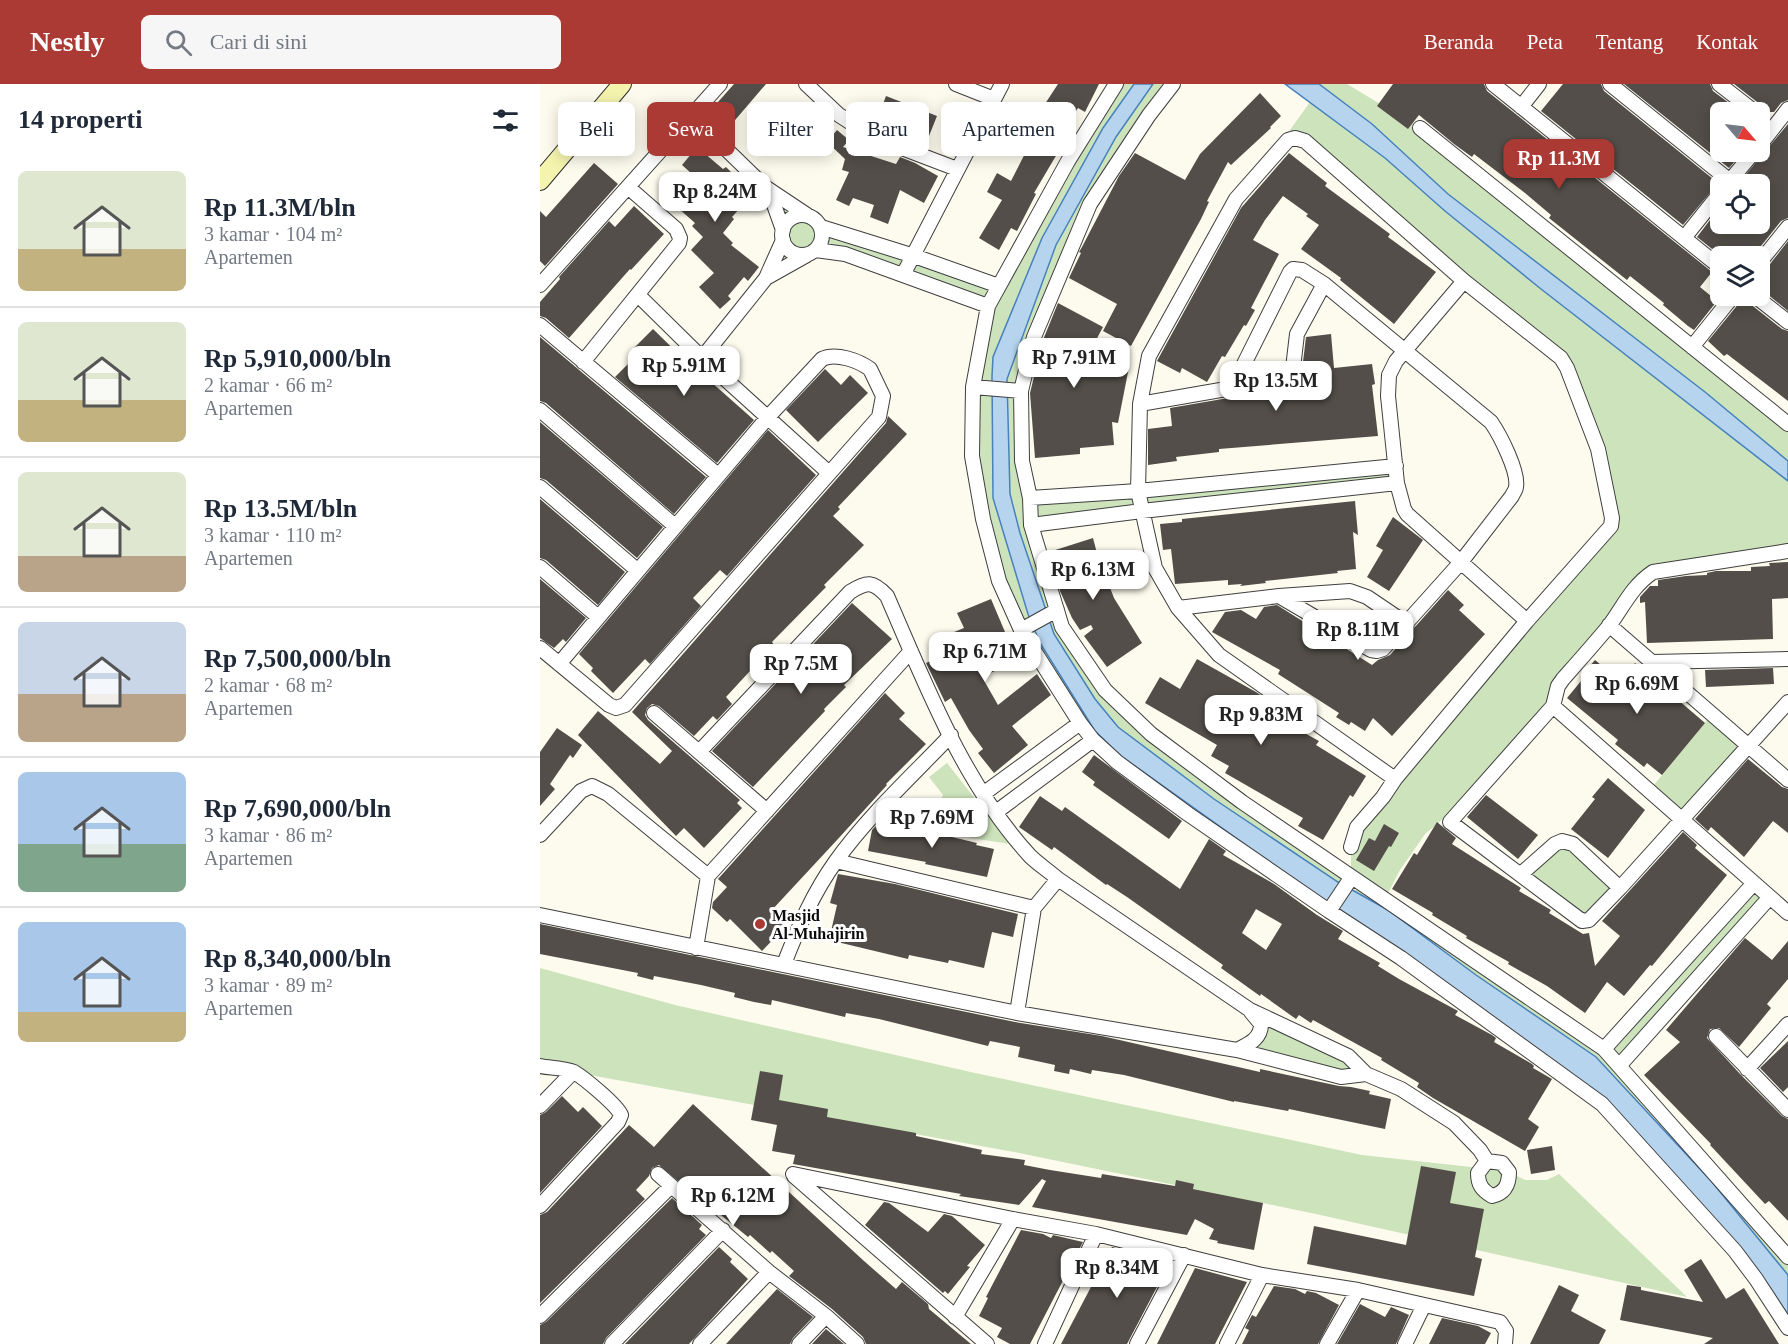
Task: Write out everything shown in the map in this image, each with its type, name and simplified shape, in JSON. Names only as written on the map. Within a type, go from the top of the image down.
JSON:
[{"type":"street","points":[[540,181],[622,84]]},
{"type":"street","points":[[704,102],[720,84]]},
{"type":"street","points":[[806,84],[839,115],[873,137],[957,169]]},
{"type":"street","points":[[956,84],[994,99]]},
{"type":"street","points":[[903,275],[1002,84]]},
{"type":"street","points":[[1116,84],[1068,161],[988,306],[973,387],[972,456],[983,519],[999,581],[1021,630],[1080,723],[1093,740],[1117,762],[1188,814],[1332,907],[1602,1104],[1735,1251],[1788,1328]]},
{"type":"street","points":[[1173,84],[1149,115],[1090,204],[1034,337],[1016,391],[1022,461],[1030,498],[1031,525],[1062,627],[1105,690],[1151,734],[1348,882],[1450,943],[1604,1050],[1698,1153],[1788,1257]]},
{"type":"street","points":[[1493,84],[1710,259]]},
{"type":"street","points":[[1521,106],[1539,84]]},
{"type":"street","points":[[1610,84],[1718,174]]},
{"type":"street","points":[[1721,84],[1743,102]]},
{"type":"street","points":[[1770,132],[1788,109]]},
{"type":"street","points":[[1770,124],[1774,127]]},
{"type":"street","points":[[1419,128],[1788,424]]},
{"type":"street","points":[[1350,847],[1357,827],[1383,797],[1395,778],[1527,621],[1611,526],[1611,510],[1598,449],[1561,358],[1464,281],[1305,141],[1295,138],[1287,140],[1236,200],[1149,356],[1140,404],[1138,491],[1155,568],[1178,608],[1219,655],[1395,778]]},
{"type":"street","points":[[540,285],[656,156]]},
{"type":"street","points":[[733,156],[765,187],[815,219],[821,227],[822,239],[812,252],[766,278]]},
{"type":"street","points":[[1736,174],[1746,162]]},
{"type":"street","points":[[583,362],[679,243],[680,238],[676,229],[628,187]]},
{"type":"street","points":[[765,187],[773,202],[788,249],[796,254],[812,252],[845,254],[988,306]]},
{"type":"street","points":[[1684,238],[1710,206]]},
{"type":"street","points":[[702,358],[766,278],[788,221],[796,215],[807,215]]},
{"type":"street","points":[[821,227],[999,286]]},
{"type":"street","points":[[1770,250],[1788,227]]},
{"type":"street","points":[[1232,388],[1290,272],[1296,268],[1324,284],[1491,422],[1505,444],[1516,477],[1516,487],[1512,496],[1461,562],[1383,649],[1371,650],[1279,596]]},
{"type":"street","points":[[1464,281],[1392,368],[1388,396],[1397,483],[1407,514],[1527,621]]},
{"type":"street","points":[[1140,404],[1286,376],[1292,371],[1297,334],[1324,284]]},
{"type":"street","points":[[638,295],[702,358],[829,473]]},
{"type":"street","points":[[1692,346],[1725,306]]},
{"type":"street","points":[[1768,306],[1788,322]]},
{"type":"street","points":[[540,325],[718,475]]},
{"type":"street","points":[[540,648],[559,664],[609,705],[616,708],[625,705],[880,413],[883,396],[870,369],[843,358],[827,356],[822,359],[768,417],[597,616],[559,664]]},
{"type":"street","points":[[973,387],[1016,391]]},
{"type":"street","points":[[540,410],[675,526]]},
{"type":"street","points":[[1030,498],[1138,491],[1396,466]]},
{"type":"street","points":[[1245,481],[1246,500]]},
{"type":"street","points":[[1031,525],[1397,483]]},
{"type":"street","points":[[540,487],[637,570]]},
{"type":"street","points":[[1788,551],[1653,572],[1643,579],[1609,625],[1563,679],[1558,686],[1552,706],[1450,822],[1582,921],[1589,920],[1788,702]]},
{"type":"street","points":[[540,567],[597,616]]},
{"type":"street","points":[[699,752],[850,592],[863,584],[874,585],[886,596],[951,735],[983,794],[1031,857],[1059,879],[1250,1010],[1348,1056],[1366,1074],[1401,1089],[1454,1123],[1480,1150],[1487,1161]]},
{"type":"street","points":[[1178,608],[1279,596],[1350,591],[1367,597],[1407,624]]},
{"type":"street","points":[[1021,630],[1057,610]]},
{"type":"street","points":[[1609,625],[1788,780]]},
{"type":"street","points":[[696,948],[708,876],[911,651]]},
{"type":"street","points":[[1652,662],[1788,659]]},
{"type":"street","points":[[1552,706],[1788,913]]},
{"type":"street","points":[[654,713],[767,811]]},
{"type":"street","points":[[983,794],[1080,723]]},
{"type":"street","points":[[784,964],[808,906],[836,861],[867,824],[951,735]]},
{"type":"street","points":[[996,812],[1093,740]]},
{"type":"street","points":[[540,835],[581,791],[592,786],[608,794],[708,876]]},
{"type":"street","points":[[1521,874],[1555,844],[1562,841],[1573,844],[1620,888]]},
{"type":"street","points":[[836,861],[1034,908]]},
{"type":"street","points":[[1017,1013],[1034,908],[1059,879]]},
{"type":"street","points":[[1332,907],[1348,882]]},
{"type":"street","points":[[1604,1050],[1754,883]]},
{"type":"street","points":[[1618,1066],[1770,897]]},
{"type":"street","points":[[540,915],[1017,1013],[1237,1050],[1341,1077],[1366,1074]]},
{"type":"street","points":[[1656,992],[1672,1006]]},
{"type":"street","points":[[1237,1050],[1252,1043],[1261,1031],[1261,1024],[1250,1010]]},
{"type":"street","points":[[1747,1069],[1787,1027]]},
{"type":"street","points":[[1716,1036],[1788,1110]]},
{"type":"street","points":[[540,1066],[573,1071],[619,1109],[620,1118],[540,1206]]},
{"type":"street","points":[[540,1107],[573,1071]]},
{"type":"street","points":[[658,1174],[769,1272],[826,1316],[857,1344]]},
{"type":"street","points":[[987,1344],[793,1174],[1096,1234],[1262,1275],[1358,1290],[1500,1322],[1506,1331],[1505,1344]]},
{"type":"street","points":[[540,1316],[671,1186]]},
{"type":"street","points":[[956,1317],[1013,1219]]},
{"type":"street","points":[[612,1344],[723,1230]]},
{"type":"street","points":[[1045,1344],[1096,1234]]},
{"type":"street","points":[[1137,1344],[1184,1255]]},
{"type":"street","points":[[700,1344],[769,1272]]},
{"type":"street","points":[[1227,1344],[1262,1275]]},
{"type":"street","points":[[1327,1344],[1358,1290]]},
{"type":"street","points":[[1405,1344],[1424,1305]]},
{"type":"street","points":[[799,1344],[826,1316]]},
{"type":"green space","points":[[1116,84],[1173,84],[1090,204],[1021,391],[1030,498],[1396,466],[1397,483],[1032,525],[1051,584],[1080,651],[1151,734],[1351,877],[1351,847],[1357,827],[1612,518],[1567,368],[1305,141],[1291,139],[1290,130],[1310,102],[1288,86],[1289,84],[1347,84],[1420,128],[1788,424],[1788,552],[1653,572],[1450,822],[1443,819],[1425,834],[1400,870],[1385,899],[1604,1049],[1754,883],[1770,897],[1619,1066],[1788,1257],[1788,1328],[1756,1279],[1630,1134],[1352,891],[1365,888],[1351,878],[1329,911],[1093,740],[1014,614],[972,455],[988,306],[816,250],[766,278],[783,240],[776,192],[815,219],[821,227],[999,286]]},
{"type":"green space","points":[[1712,714],[1749,746],[1682,820],[1649,791]]},
{"type":"green space","points":[[947,763],[1010,844],[971,838],[931,820],[943,795],[929,777]]},
{"type":"green space","points":[[1562,841],[1620,888],[1589,920],[1521,874]]},
{"type":"green space","points":[[540,968],[675,1005],[975,1073],[1362,1155],[1480,1168],[1482,1165],[1509,1172],[1525,1180],[1547,1180],[1559,1174],[1687,1297],[1316,1214],[1019,1153],[540,1066]]},
{"type":"green space","points":[[1250,1010],[1348,1056],[1366,1074],[1341,1077],[1237,1050],[1261,1031]]},
{"type":"water","points":[[1134,84],[1153,84],[1116,137],[1056,245],[1007,379],[1010,494],[1020,533],[1054,634],[1095,699],[1118,727],[1214,799],[1338,882],[1388,910],[1476,975],[1596,1057],[1712,1182],[1788,1275],[1788,1318],[1606,1102],[1121,756],[1095,731],[1040,643],[1028,614],[993,498],[993,357],[1042,238],[1103,128]]},
{"type":"water","points":[[1285,84],[1319,84],[1372,124],[1448,194],[1705,392],[1788,461],[1788,481],[1541,289],[1445,211],[1385,158]]},
{"type":"building","points":[[734,84],[766,84],[751,102],[747,102],[747,106],[735,120],[735,102],[718,102]]},
{"type":"building","points":[[1058,84],[1099,84],[1085,112],[1078,108],[1076,111],[1076,102],[1046,102]]},
{"type":"building","points":[[1393,84],[1484,84],[1487,91],[1710,270],[1710,274],[1700,287],[1710,295],[1710,306],[1713,306],[1694,330],[1630,276],[1627,280],[1549,218],[1551,215],[1525,193],[1474,154],[1472,157],[1454,144],[1419,115],[1408,129],[1377,106]]},
{"type":"building","points":[[1563,84],[1601,84],[1604,91],[1710,177],[1710,193],[1683,225],[1541,111]]},
{"type":"building","points":[[1624,84],[1710,84],[1713,91],[1728,102],[1710,102],[1710,153]]},
{"type":"building","points":[[1734,84],[1788,84],[1788,100],[1781,103],[1774,112],[1770,112],[1770,102],[1757,102]]},
{"type":"building","points":[[1260,93],[1281,116],[1231,165],[1228,162],[1207,201],[1209,202],[1201,219],[1131,346],[1103,331],[1117,304],[1069,278],[1081,253],[1079,252],[1119,176],[1135,153],[1185,180],[1200,154]]},
{"type":"building","points":[[886,96],[901,102],[884,102]]},
{"type":"building","points":[[929,113],[937,116],[929,136]]},
{"type":"building","points":[[1788,124],[1788,218],[1781,221],[1761,246],[1710,247],[1697,237],[1710,220],[1710,234],[1770,234],[1770,174],[1746,174],[1756,162],[1770,162],[1770,146]]},
{"type":"building","points":[[837,130],[846,138],[846,144],[843,147],[846,148],[846,156],[871,156],[896,164],[900,157],[938,176],[924,203],[900,190],[888,224],[870,217],[874,205],[853,198],[849,206],[836,200],[849,172],[842,170],[845,159],[834,149],[834,134]]},
{"type":"building","points":[[1289,153],[1327,183],[1325,186],[1390,234],[1388,237],[1436,272],[1394,324],[1340,280],[1341,278],[1301,249],[1319,225],[1283,196],[1253,240],[1279,254],[1251,308],[1255,310],[1246,326],[1244,325],[1225,357],[1222,356],[1207,382],[1182,368],[1180,373],[1157,361],[1241,208]]},
{"type":"building","points":[[690,156],[708,156],[723,169],[726,167],[737,178],[740,175],[756,190],[732,217],[734,219],[723,233],[733,243],[731,245],[759,267],[748,281],[744,277],[728,296],[731,299],[720,309],[699,287],[714,273],[691,250],[703,237],[692,226],[695,223],[669,200],[692,174],[682,165]]},
{"type":"building","points":[[1024,156],[1056,156],[1034,193],[1036,194],[1017,231],[1011,228],[999,250],[979,238],[1002,200],[987,192],[997,173],[1011,181]]},
{"type":"building","points":[[1722,162],[1734,162],[1729,168]]},
{"type":"building","points":[[594,163],[618,184],[545,266],[540,261],[540,211],[546,217]]},
{"type":"building","points":[[634,206],[664,234],[569,338],[546,318],[540,316],[540,302],[609,221],[615,227]]},
{"type":"building","points":[[1788,241],[1788,311],[1770,296],[1770,264]]},
{"type":"building","points":[[1058,303],[1103,327],[1086,359],[1129,367],[1118,423],[1112,422],[1114,445],[1080,448],[1080,454],[1035,458],[1030,393],[1043,340]]},
{"type":"building","points":[[1737,306],[1753,306],[1782,329],[1788,331],[1788,401],[1727,354],[1724,356],[1708,341]]},
{"type":"building","points":[[653,329],[699,374],[701,373],[754,420],[717,463],[615,377],[636,356],[631,351]]},
{"type":"building","points":[[1331,334],[1334,368],[1372,364],[1378,436],[1219,449],[1219,452],[1176,457],[1177,461],[1148,465],[1148,429],[1172,426],[1170,408],[1234,397],[1304,380],[1303,362],[1306,337]]},
{"type":"building","points":[[540,337],[706,477],[674,514],[546,403],[540,401]]},
{"type":"building","points":[[825,369],[841,385],[850,375],[868,393],[818,442],[786,410]]},
{"type":"building","points":[[888,416],[907,434],[838,507],[840,509],[833,516],[864,545],[772,642],[774,645],[726,697],[732,704],[717,720],[713,716],[694,736],[659,706],[652,704],[647,708],[645,715],[648,720],[740,800],[737,803],[742,808],[704,848],[684,828],[676,836],[578,735],[598,711],[660,764],[672,751],[632,712],[886,423]]},
{"type":"building","points":[[540,422],[663,527],[637,558],[546,480],[540,478]]},
{"type":"building","points":[[768,430],[816,475],[727,576],[720,570],[693,598],[701,606],[650,664],[645,659],[613,693],[591,671],[593,668],[579,654]]},
{"type":"building","points":[[540,499],[625,572],[598,605],[546,560],[540,558]]},
{"type":"building","points":[[1355,501],[1358,535],[1353,532],[1356,569],[1240,586],[1242,584],[1228,585],[1228,580],[1175,584],[1171,549],[1163,550],[1160,524],[1182,522],[1182,519]]},
{"type":"building","points":[[1393,517],[1423,540],[1389,591],[1367,577],[1383,550],[1376,546]]},
{"type":"building","points":[[1093,538],[1114,598],[1142,643],[1107,667],[1084,636],[1093,629],[1091,625],[1080,630],[1072,618],[1060,591],[1049,552]]},
{"type":"building","points":[[1788,562],[1788,598],[1772,599],[1773,639],[1647,643],[1645,602],[1640,603],[1640,597],[1650,586],[1658,586],[1658,580],[1707,575],[1707,573],[1716,571],[1751,571],[1751,567]]},
{"type":"building","points":[[540,579],[586,618],[566,642],[563,639],[554,648],[540,638]]},
{"type":"building","points":[[1448,590],[1464,605],[1459,610],[1485,634],[1392,736],[1373,718],[1365,731],[1351,722],[1349,725],[1336,717],[1339,713],[1278,674],[1280,670],[1212,632],[1225,612],[1241,610],[1256,619],[1264,607],[1277,605],[1372,665],[1390,655]]},
{"type":"building","points":[[991,599],[1008,639],[1014,636],[1024,657],[982,677],[998,705],[1037,674],[1051,695],[1012,726],[1028,745],[994,773],[978,753],[983,749],[951,698],[945,702],[926,663],[940,657],[934,640],[964,628],[957,613]]},
{"type":"building","points":[[852,603],[892,639],[844,685],[846,687],[824,709],[825,711],[753,787],[712,751]]},
{"type":"building","points":[[1197,659],[1256,692],[1266,699],[1264,702],[1294,719],[1290,725],[1319,741],[1316,745],[1366,776],[1353,797],[1350,795],[1323,840],[1298,826],[1303,818],[1225,773],[1229,766],[1211,756],[1217,745],[1145,703],[1160,677],[1180,689]]},
{"type":"building","points":[[1595,660],[1620,681],[1635,663],[1705,723],[1662,775],[1647,763],[1644,767],[1615,744],[1618,740],[1567,698]]},
{"type":"building","points":[[1773,668],[1774,684],[1706,687],[1705,670]]},
{"type":"building","points":[[885,693],[905,713],[899,719],[926,744],[886,784],[771,911],[786,926],[762,951],[730,919],[727,922],[712,908],[713,902],[727,887],[718,879]]},
{"type":"building","points":[[557,728],[582,745],[573,758],[570,755],[550,784],[555,789],[540,806],[540,752]]},
{"type":"building","points":[[1094,755],[1182,821],[1169,839],[1093,785],[1095,782],[1082,772]]},
{"type":"building","points":[[1748,759],[1782,787],[1788,789],[1788,833],[1773,821],[1744,857],[1711,827],[1708,831],[1695,819]]},
{"type":"building","points":[[1608,778],[1645,810],[1608,858],[1571,829],[1595,799],[1592,797]]},
{"type":"building","points":[[1486,795],[1538,835],[1518,859],[1467,817]]},
{"type":"building","points":[[1040,796],[1062,811],[1065,807],[1180,889],[1209,839],[1226,851],[1223,855],[1274,884],[1343,931],[1338,939],[1380,963],[1378,966],[1399,979],[1458,1011],[1455,1015],[1492,1035],[1496,1038],[1494,1042],[1532,1064],[1533,1068],[1552,1079],[1528,1119],[1539,1127],[1525,1151],[1433,1098],[1417,1087],[1419,1083],[1381,1060],[1382,1058],[1313,1020],[1311,1023],[1299,1015],[1296,1019],[1261,994],[1260,996],[1221,968],[1223,965],[1127,897],[1106,885],[1054,847],[1052,850],[1019,827]],"holes":[[[1256,909],[1282,924],[1266,950],[1242,933]]]},
{"type":"building","points":[[1437,822],[1456,838],[1452,844],[1521,888],[1519,891],[1551,910],[1549,913],[1583,934],[1589,933],[1595,966],[1620,936],[1602,921],[1683,832],[1697,845],[1695,848],[1727,875],[1652,966],[1650,965],[1624,996],[1607,982],[1585,1013],[1547,986],[1466,938],[1467,936],[1432,915],[1433,913],[1392,889],[1414,853],[1417,855]]},
{"type":"building","points":[[878,824],[931,832],[994,849],[987,877],[868,851],[872,830]]},
{"type":"building","points":[[1384,824],[1399,833],[1374,871],[1356,860],[1369,838],[1375,841]]},
{"type":"building","points":[[838,874],[895,884],[1018,914],[1013,937],[992,932],[984,968],[949,960],[948,963],[909,955],[908,959],[829,940],[837,905],[830,903]]},
{"type":"building","points":[[540,924],[1015,1022],[1102,1036],[1260,1072],[1260,1069],[1370,1091],[1369,1094],[1391,1099],[1385,1129],[1289,1109],[1288,1111],[1234,1102],[1124,1075],[1092,1070],[1091,1074],[1070,1069],[1069,1074],[1054,1071],[1055,1065],[1018,1057],[1020,1047],[990,1041],[988,1046],[879,1019],[846,1013],[845,1017],[772,1000],[771,1005],[754,1002],[734,997],[735,993],[701,985],[654,976],[653,980],[637,976],[638,973],[540,954]]},
{"type":"building","points":[[1745,938],[1772,960],[1788,941],[1788,979],[1767,1004],[1771,1008],[1739,1047],[1719,1028],[1710,1029],[1707,1038],[1782,1116],[1788,1119],[1788,1221],[1769,1201],[1765,1204],[1644,1075],[1680,1042],[1666,1030]]},
{"type":"building","points":[[1788,1041],[1788,1087],[1783,1092],[1760,1068]]},
{"type":"building","points":[[760,1071],[783,1075],[779,1100],[828,1109],[827,1117],[916,1133],[916,1136],[982,1150],[981,1154],[1025,1160],[1024,1165],[1101,1178],[1102,1174],[1175,1186],[1176,1180],[1194,1184],[1193,1189],[1263,1203],[1254,1250],[1217,1243],[1218,1241],[1209,1239],[1214,1229],[1195,1219],[1187,1235],[1032,1207],[1046,1181],[1042,1179],[1019,1205],[959,1196],[961,1194],[793,1164],[795,1155],[772,1151],[777,1125],[751,1120]]},
{"type":"building","points":[[562,1096],[578,1112],[583,1107],[602,1126],[540,1193],[540,1115]]},
{"type":"building","points":[[693,1104],[896,1289],[902,1282],[928,1304],[929,1309],[971,1344],[866,1344],[863,1337],[832,1309],[789,1276],[794,1271],[772,1251],[770,1253],[750,1235],[748,1237],[715,1212],[659,1165],[652,1168],[649,1176],[636,1190],[645,1199],[540,1303],[540,1215],[547,1212],[629,1125],[654,1147]]},
{"type":"building","points":[[1552,1146],[1555,1170],[1531,1174],[1527,1150]]},
{"type":"building","points":[[1421,1166],[1456,1172],[1450,1203],[1484,1209],[1475,1257],[1482,1259],[1474,1296],[1307,1264],[1314,1226],[1406,1245]]},
{"type":"building","points":[[672,1198],[702,1225],[699,1229],[706,1235],[606,1338],[603,1344],[540,1344],[540,1325],[546,1322]]},
{"type":"building","points":[[884,1202],[889,1203],[928,1232],[944,1214],[952,1216],[985,1245],[948,1294],[945,1291],[943,1293],[865,1225]]},
{"type":"building","points":[[1021,1230],[1043,1234],[1051,1238],[1053,1235],[1083,1242],[1030,1344],[1010,1344],[997,1337],[1002,1328],[979,1316],[988,1298],[986,1297]]},
{"type":"building","points":[[719,1247],[732,1259],[730,1262],[748,1279],[689,1344],[625,1344]]},
{"type":"building","points":[[1112,1247],[1160,1259],[1169,1264],[1127,1344],[1061,1344]]},
{"type":"building","points":[[1701,1259],[1726,1299],[1744,1288],[1779,1344],[1704,1344],[1713,1338],[1620,1320],[1627,1285],[1641,1287],[1641,1290],[1703,1302],[1684,1270]]},
{"type":"building","points":[[1195,1268],[1247,1282],[1215,1344],[1157,1344]]},
{"type":"building","points":[[1559,1285],[1579,1295],[1571,1311],[1606,1330],[1599,1344],[1530,1344]]},
{"type":"building","points":[[1274,1286],[1295,1289],[1305,1294],[1307,1291],[1316,1293],[1339,1305],[1318,1344],[1242,1344],[1249,1330],[1245,1328],[1252,1315],[1256,1317]]},
{"type":"building","points":[[777,1289],[813,1317],[790,1344],[726,1344]]},
{"type":"building","points":[[1360,1304],[1385,1317],[1391,1307],[1409,1315],[1396,1344],[1337,1344]]},
{"type":"building","points":[[1442,1318],[1478,1326],[1491,1333],[1485,1344],[1429,1344]]},
{"type":"building","points":[[826,1329],[844,1344],[812,1344]]},
{"type":"place","name":"Masjid Al-Muhajirin","points":[[760,924]]}]
